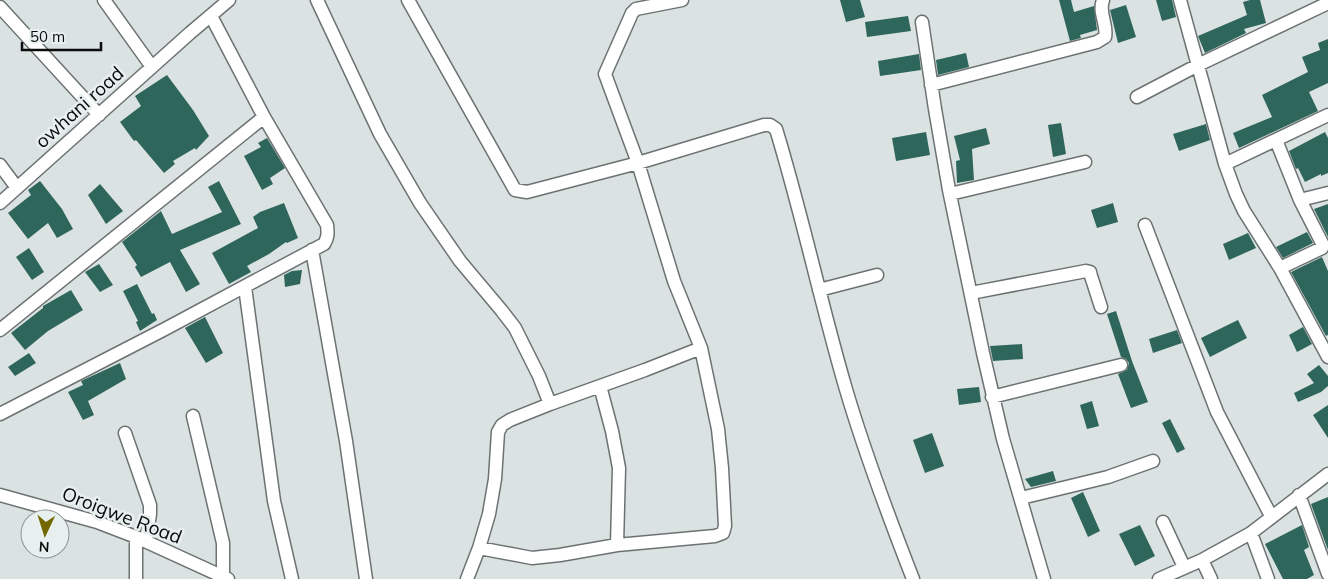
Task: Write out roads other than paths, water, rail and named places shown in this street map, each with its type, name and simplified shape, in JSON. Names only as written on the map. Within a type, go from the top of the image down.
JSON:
[{"type":"street","points":[[104,0],[152,67]]},
{"type":"street","points":[[317,0],[380,134],[420,204],[460,261],[515,328],[539,376],[550,404]]},
{"type":"street","points":[[408,0],[515,190],[528,192],[638,163],[764,124],[776,129],[796,195],[818,290],[845,388],[880,494],[913,579]]},
{"type":"street","points":[[479,548],[532,558],[617,545],[716,536],[723,532],[725,526],[718,429],[702,348],[674,281],[638,163],[606,78],[606,70],[636,8],[681,0]]},
{"type":"street","points":[[931,85],[1097,42],[1105,37],[1106,32],[1101,6],[1103,0]]},
{"type":"street","points":[[1180,0],[1224,164],[1244,211],[1280,268],[1328,357]]},
{"type":"street","name":"owhani road","points":[[0,203],[226,1]]},
{"type":"street","points":[[1137,97],[1198,65],[1328,3]]},
{"type":"street","points":[[0,7],[99,115]]},
{"type":"street","points":[[0,414],[245,287],[324,244],[327,240],[327,225],[264,117],[211,16]]},
{"type":"street","points":[[922,22],[950,194],[992,397],[1044,579]]},
{"type":"street","points":[[1224,164],[1328,115]]},
{"type":"street","points":[[0,330],[264,117]]},
{"type":"street","points":[[1276,140],[1300,200],[1323,245],[1322,248],[1280,268]]},
{"type":"street","points":[[950,194],[1085,162]]},
{"type":"street","points":[[0,165],[17,188]]},
{"type":"street","points":[[1300,200],[1328,193]]},
{"type":"street","points":[[1145,225],[1217,412],[1271,516]]},
{"type":"street","points":[[312,250],[346,441],[366,579]]},
{"type":"street","points":[[971,293],[1086,271],[1090,272],[1101,307]]},
{"type":"street","points":[[818,290],[877,275]]},
{"type":"street","points":[[245,287],[274,501],[292,579]]},
{"type":"street","points":[[467,579],[479,548],[493,498],[498,432],[502,425],[550,404],[702,348]]},
{"type":"street","points":[[992,397],[1121,365]]},
{"type":"street","points":[[600,386],[612,431],[619,468],[617,545]]},
{"type":"street","points":[[193,416],[223,542],[226,577]]},
{"type":"street","points":[[125,433],[150,506],[150,514],[141,539],[136,579]]},
{"type":"street","points":[[1021,498],[1108,477],[1153,461]]},
{"type":"street","points":[[1159,579],[1202,560],[1251,533],[1328,474]]},
{"type":"street","points":[[1299,495],[1328,574]]},
{"type":"street","name":"Oroigwe Road","points":[[2,500],[97,522],[141,539],[226,577]]},
{"type":"street","points":[[1163,522],[1184,567]]},
{"type":"street","points":[[1251,533],[1268,579]]},
{"type":"street","points":[[1202,560],[1211,579]]}]
